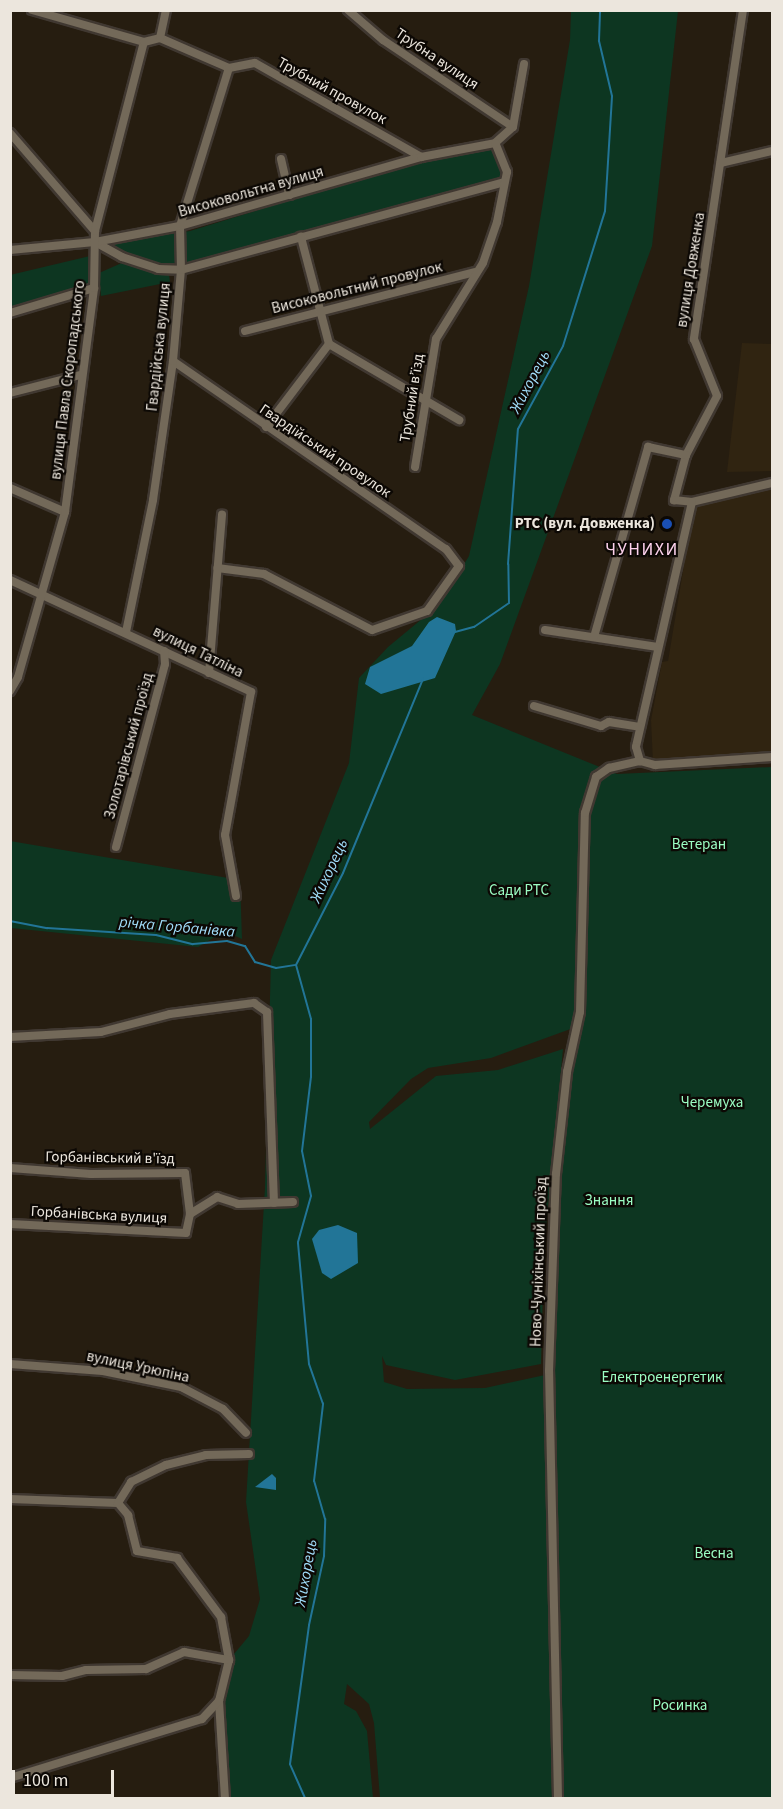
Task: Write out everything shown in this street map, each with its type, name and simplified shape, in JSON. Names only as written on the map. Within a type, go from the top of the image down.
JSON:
[{"type":"street","points":[[32,10],[144,42],[160,38],[166,10]]},
{"type":"street","name":"Трубна вулиця","points":[[348,10],[383,40],[513,126]]},
{"type":"street","name":"вулиця Довженка","points":[[692,502],[674,500],[686,455],[717,396],[694,339],[743,10]]},
{"type":"street","name":"Трубний провулок","points":[[160,38],[229,68],[255,63],[421,157]]},
{"type":"street","name":"вулиця Павла Скоропадського","points":[[10,691],[42,595],[65,512],[80,375],[94,288],[95,231],[144,42]]},
{"type":"street","points":[[95,242],[122,257],[158,269],[181,270],[504,182],[507,172],[495,143],[513,126],[524,64]]},
{"type":"street","name":"Гвардійська вулиця","points":[[126,632],[153,500],[173,361],[181,270],[180,226],[229,68]]},
{"type":"street","points":[[12,139],[95,231]]},
{"type":"street","name":"Високовольтна вулиця","points":[[10,250],[95,242],[180,226],[421,157],[495,143]]},
{"type":"street","points":[[721,163],[772,150]]},
{"type":"street","points":[[281,159],[290,195]]},
{"type":"street","name":"Трубний в’їзд","points":[[415,467],[436,339],[488,252],[504,182]]},
{"type":"street","points":[[302,237],[329,344],[459,420]]},
{"type":"street","name":"Високовольтний провулок","points":[[245,331],[475,272]]},
{"type":"street","points":[[10,312],[94,288]]},
{"type":"street","points":[[266,427],[329,344]]},
{"type":"street","name":"Гвардійський провулок","points":[[173,361],[446,549],[459,566],[427,611],[372,630],[264,574],[217,568]]},
{"type":"street","points":[[10,393],[80,375]]},
{"type":"street","points":[[594,637],[648,447],[686,455]]},
{"type":"street","points":[[772,483],[692,502],[636,747],[640,761],[654,765],[772,757]]},
{"type":"street","points":[[10,488],[65,512]]},
{"type":"street","points":[[209,673],[222,515]]},
{"type":"street","name":"вулиця Татліна","points":[[10,580],[251,692],[225,836],[236,896]]},
{"type":"street","points":[[545,630],[658,647]]},
{"type":"street","name":"Золотарівський проїзд","points":[[116,847],[165,664],[164,651]]},
{"type":"street","points":[[534,706],[601,726],[609,722],[640,728]]},
{"type":"street","name":"Ново-Чуніхінський проїзд","points":[[558,1798],[549,1371],[556,1173],[567,1072],[580,1012],[585,813],[596,777],[609,768],[640,761]]},
{"type":"street","points":[[10,1037],[101,1032],[240,1002],[254,1003],[267,1012],[274,1203]]},
{"type":"street","name":"Горбанівський в'їзд","points":[[10,1168],[91,1174],[185,1173],[190,1214],[186,1233]]},
{"type":"street","points":[[190,1214],[217,1197],[238,1204],[293,1202]]},
{"type":"street","name":"Горбанівська вулиця","points":[[10,1224],[186,1233]]},
{"type":"street","name":"вулиця Урюпіна","points":[[10,1364],[103,1371],[181,1387],[223,1409],[246,1433]]},
{"type":"street","points":[[118,1503],[131,1482],[166,1465],[206,1455],[249,1454]]},
{"type":"street","points":[[10,1499],[118,1503],[128,1515],[136,1551],[177,1558],[221,1617],[229,1660],[219,1701],[225,1798]]},
{"type":"street","points":[[10,1675],[62,1676],[86,1670],[147,1669],[184,1652],[229,1660]]},
{"type":"street","points":[[10,1778],[202,1719],[219,1701]]},
{"type":"shaded area","points":[[742,343],[772,344],[772,471],[727,472]]},
{"type":"shaded area","points":[[772,486],[772,754],[653,762],[651,720],[662,662],[668,661],[694,505]]},
{"type":"green space","points":[[571,11],[678,11],[652,246],[500,664],[472,715],[617,774],[772,767],[772,1798],[558,1798],[550,1265],[559,1263],[550,1264],[576,1027],[491,1058],[428,1068],[411,1079],[369,1122],[370,1129],[436,1076],[498,1070],[563,1049],[544,1249],[541,1364],[455,1380],[386,1365],[382,1356],[384,1382],[407,1389],[485,1388],[545,1375],[552,1798],[380,1798],[374,1723],[369,1704],[347,1684],[344,1704],[356,1711],[367,1731],[373,1798],[227,1798],[224,1692],[234,1654],[249,1636],[260,1599],[246,1502],[265,1187],[271,960],[349,763],[359,678],[388,647],[440,604],[469,556],[529,286],[570,40]]},
{"type":"green space","points":[[487,146],[497,151],[503,167],[501,181],[179,268],[121,253],[112,243],[190,231],[417,161]]},
{"type":"green space","points":[[90,256],[91,282],[87,288],[11,310],[10,275]]},
{"type":"green space","points":[[124,262],[169,275],[170,282],[101,296],[99,273]]},
{"type":"green space","points":[[10,841],[240,880],[242,939],[233,935],[213,938],[198,947],[11,928]]},
{"type":"water","points":[[437,617],[455,624],[456,631],[435,678],[381,694],[365,684],[370,667],[412,646],[429,622]]},
{"type":"water","points":[[338,1225],[357,1233],[358,1263],[331,1279],[322,1273],[312,1239],[319,1230]]},
{"type":"water","points":[[272,1474],[276,1478],[276,1490],[255,1487]]},
{"type":"waterway","name":"Жихорець","points":[[455,632],[474,627],[509,603],[508,564],[518,429],[563,346],[605,211],[612,96],[599,41],[600,10]]},
{"type":"waterway","name":"Жихорець","points":[[305,1798],[290,1764],[309,1625],[324,1556],[325,1519],[314,1481],[323,1404],[309,1364],[298,1242],[311,1196],[302,1151],[311,1077],[311,1019],[296,965],[343,873],[423,679]]},
{"type":"waterway","name":"річка Горбанівка","points":[[10,921],[47,928],[156,935],[193,944],[227,941],[245,946],[255,962],[276,968],[296,965]]},
{"type":"place","name":"РТС (вул. Довженка)","points":[[667,524]]},
{"type":"district","name":"ЧУНИХИ","points":[[642,550]]},
{"type":"park label","name":"Ветеран","points":[[699,845]]},
{"type":"park label","name":"Сади РТС","points":[[519,891]]},
{"type":"park label","name":"Черемуха","points":[[712,1103]]},
{"type":"park label","name":"Знання","points":[[609,1201]]},
{"type":"park label","name":"Електроенергетик","points":[[662,1378]]},
{"type":"park label","name":"Весна","points":[[714,1554]]},
{"type":"park label","name":"Росинка","points":[[680,1706]]}]
